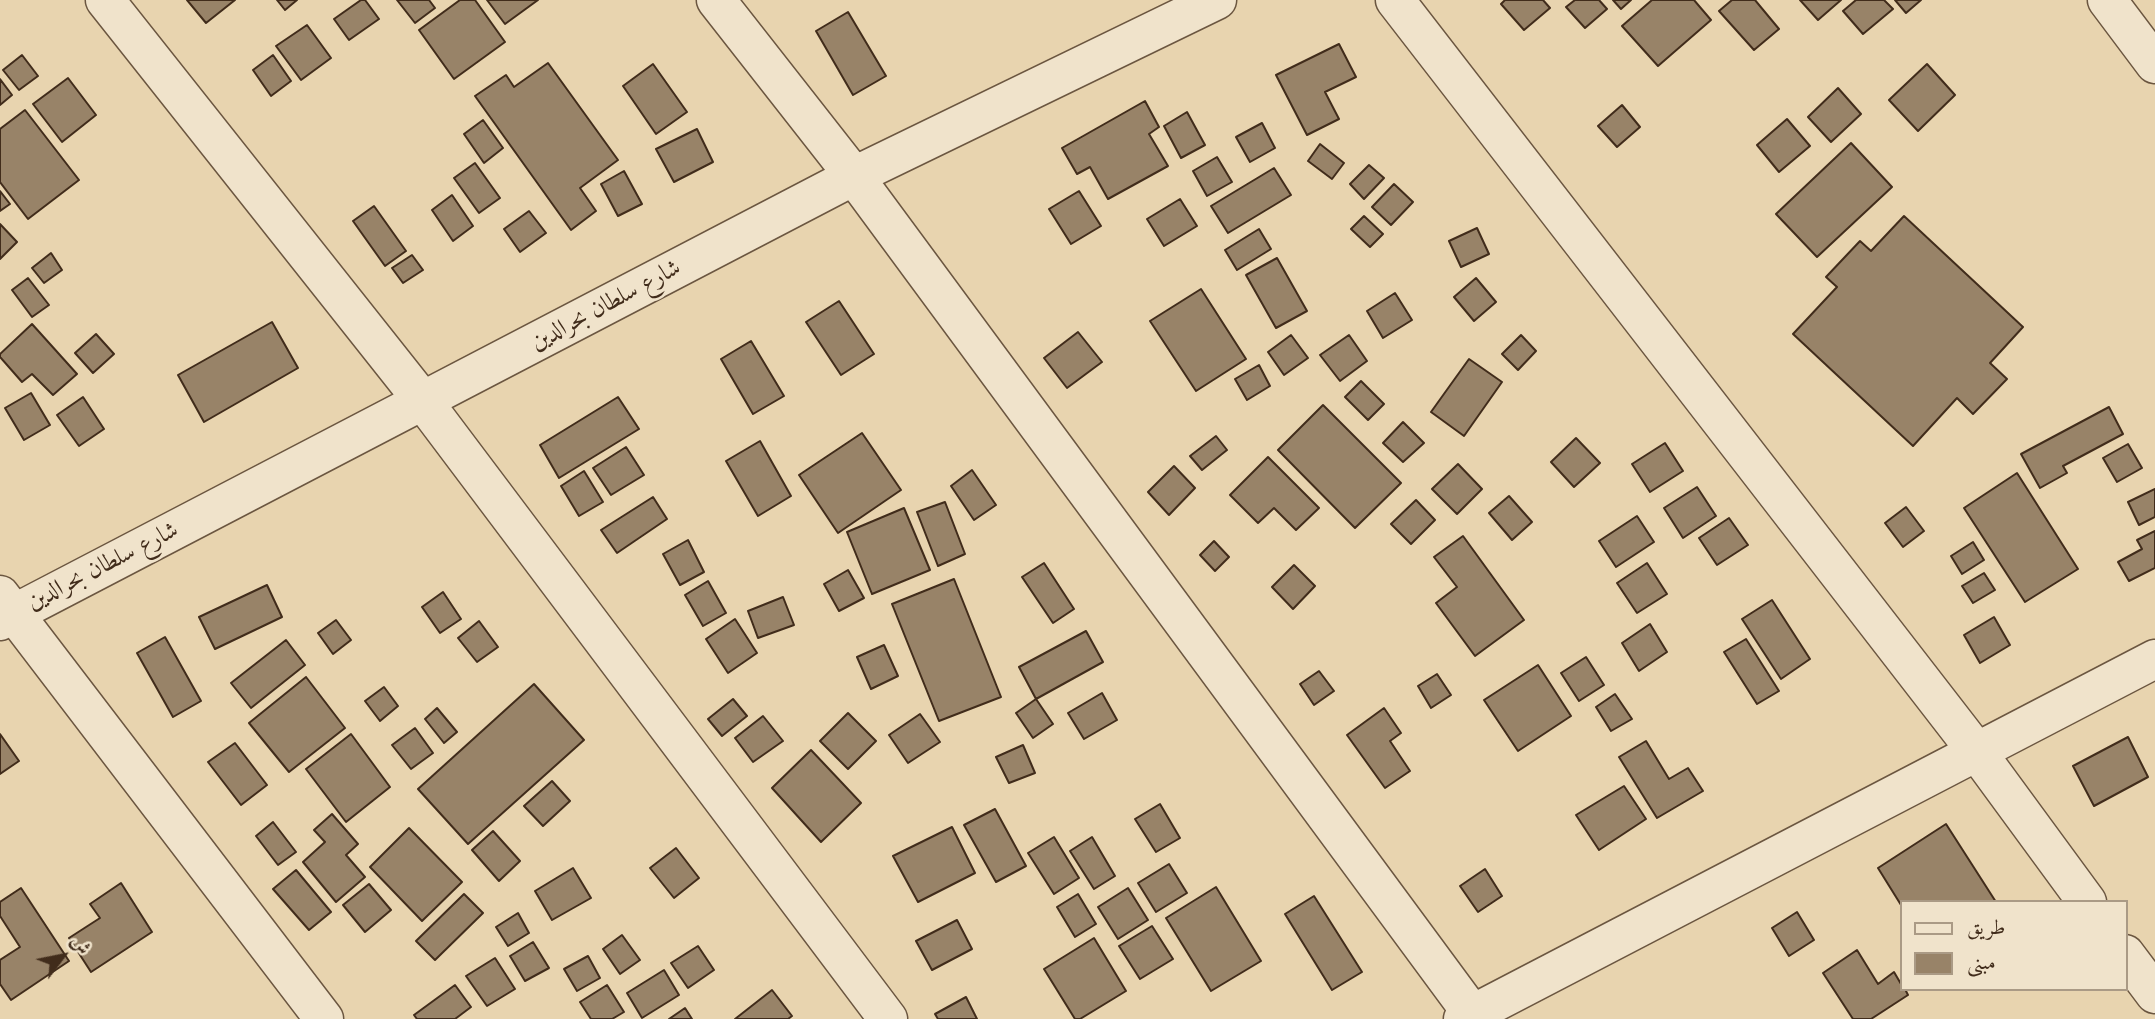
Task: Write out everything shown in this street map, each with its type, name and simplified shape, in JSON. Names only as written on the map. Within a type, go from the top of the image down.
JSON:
[{"type":"street","points":[[105,0],[423,401],[888,1019]]},
{"type":"street","points":[[716,0],[854,176],[1470,1018],[2155,659]]},
{"type":"street","name":"شارع سلطان بحرالدين","points":[[5,610],[423,401],[854,176],[1217,0]]},
{"type":"street","points":[[1395,0],[1977,752],[2086,900]]},
{"type":"street","points":[[2107,0],[2155,64]]},
{"type":"street","points":[[5,610],[324,1019]]},
{"type":"street","points":[[2127,957],[2155,994]]},
{"type":"building","points":[[187,0],[235,0],[206,23]]},
{"type":"building","points":[[277,0],[297,0],[285,10]]},
{"type":"building","points":[[365,0],[379,19],[349,40],[334,19]]},
{"type":"building","points":[[397,0],[429,0],[435,8],[415,23]]},
{"type":"building","points":[[460,0],[475,0],[505,42],[454,79],[419,30]]},
{"type":"building","points":[[487,0],[538,0],[505,24]]},
{"type":"building","points":[[1505,0],[1543,0],[1550,8],[1524,30],[1501,4]]},
{"type":"building","points":[[1575,0],[1599,0],[1607,9],[1585,28],[1566,7]]},
{"type":"building","points":[[1613,0],[1631,0],[1621,9]]},
{"type":"building","points":[[1652,0],[1694,0],[1711,20],[1658,66],[1622,26]]},
{"type":"building","points":[[1732,0],[1755,0],[1779,29],[1754,50],[1719,11]]},
{"type":"building","points":[[1800,0],[1841,0],[1818,20]]},
{"type":"building","points":[[1856,0],[1884,0],[1893,9],[1863,34],[1843,11]]},
{"type":"building","points":[[1895,0],[1921,0],[1906,13]]},
{"type":"building","points":[[848,12],[886,76],[853,95],[816,31]]},
{"type":"building","points":[[307,25],[331,58],[301,80],[276,46]]},
{"type":"building","points":[[1339,44],[1356,77],[1325,92],[1339,119],[1307,135],[1276,75]]},
{"type":"building","points":[[22,55],[38,76],[19,90],[3,70]]},
{"type":"building","points":[[273,55],[291,81],[271,96],[253,70]]},
{"type":"building","points":[[548,63],[618,160],[580,188],[596,211],[571,230],[475,96],[506,75],[514,87]]},
{"type":"building","points":[[653,64],[687,112],[656,134],[623,86]]},
{"type":"building","points":[[1927,64],[1955,95],[1918,131],[1889,100]]},
{"type":"building","points":[[68,78],[96,115],[62,142],[33,104]]},
{"type":"building","points":[[0,79],[12,95],[0,105]]},
{"type":"building","points":[[1838,88],[1861,114],[1831,142],[1808,117]]},
{"type":"building","points":[[1145,101],[1159,127],[1149,134],[1168,166],[1108,199],[1090,167],[1077,174],[1062,148]]},
{"type":"building","points":[[1622,105],[1640,127],[1617,147],[1598,126]]},
{"type":"building","points":[[25,110],[79,180],[28,219],[0,182],[0,129]]},
{"type":"building","points":[[1187,112],[1205,145],[1181,158],[1164,126]]},
{"type":"building","points":[[1787,119],[1810,146],[1779,172],[1757,145]]},
{"type":"building","points":[[483,120],[503,148],[484,163],[464,134]]},
{"type":"building","points":[[1262,123],[1275,148],[1250,162],[1236,137]]},
{"type":"building","points":[[697,129],[713,162],[674,182],[656,149]]},
{"type":"building","points":[[1851,143],[1892,187],[1817,257],[1776,214]]},
{"type":"building","points":[[1320,144],[1344,163],[1332,179],[1308,161]]},
{"type":"building","points":[[1217,157],[1232,182],[1207,196],[1193,171]]},
{"type":"building","points":[[475,163],[500,198],[479,213],[454,178]]},
{"type":"building","points":[[1369,165],[1384,178],[1364,199],[1350,184]]},
{"type":"building","points":[[1274,168],[1291,195],[1228,233],[1211,206]]},
{"type":"building","points":[[624,171],[642,204],[618,216],[601,184]]},
{"type":"building","points":[[1394,184],[1413,202],[1391,225],[1372,207]]},
{"type":"building","points":[[0,191],[10,204],[0,211]]},
{"type":"building","points":[[1079,191],[1101,226],[1071,244],[1049,209]]},
{"type":"building","points":[[452,195],[473,226],[453,241],[432,210]]},
{"type":"building","points":[[1180,199],[1197,226],[1164,246],[1147,219]]},
{"type":"building","points":[[374,206],[406,251],[385,266],[353,221]]},
{"type":"building","points":[[529,211],[546,233],[520,252],[504,229]]},
{"type":"building","points":[[1364,216],[1383,234],[1370,247],[1351,229]]},
{"type":"building","points":[[1904,216],[2023,327],[1990,363],[2007,379],[1973,414],[1957,398],[1913,446],[1793,334],[1837,287],[1826,277],[1860,241],[1871,251]]},
{"type":"building","points":[[0,224],[17,242],[0,259]]},
{"type":"building","points":[[1477,228],[1489,254],[1461,267],[1449,241]]},
{"type":"building","points":[[1259,229],[1271,249],[1237,270],[1225,250]]},
{"type":"building","points":[[51,253],[62,270],[44,283],[32,268]]},
{"type":"building","points":[[412,255],[423,270],[403,283],[392,268]]},
{"type":"building","points":[[1277,258],[1307,311],[1276,328],[1246,275]]},
{"type":"building","points":[[28,278],[49,305],[32,317],[12,290]]},
{"type":"building","points":[[1476,278],[1496,302],[1474,321],[1454,297]]},
{"type":"building","points":[[1201,289],[1246,359],[1196,391],[1150,321]]},
{"type":"building","points":[[1395,293],[1412,320],[1383,338],[1367,311]]},
{"type":"building","points":[[839,301],[874,354],[841,375],[806,322]]},
{"type":"building","points":[[272,322],[298,368],[204,422],[178,375]]},
{"type":"building","points":[[32,324],[77,374],[53,395],[32,374],[22,382],[0,357]]},
{"type":"building","points":[[1078,332],[1102,362],[1067,388],[1044,358]]},
{"type":"building","points":[[96,334],[114,354],[93,373],[75,353]]},
{"type":"building","points":[[1291,335],[1308,358],[1284,375],[1268,352]]},
{"type":"building","points":[[1349,335],[1367,361],[1340,381],[1320,355]]},
{"type":"building","points":[[1521,335],[1536,351],[1518,370],[1502,354]]},
{"type":"building","points":[[751,341],[784,396],[753,414],[721,359]]},
{"type":"building","points":[[1469,359],[1502,382],[1464,436],[1431,412]]},
{"type":"building","points":[[1259,365],[1270,386],[1247,400],[1235,379]]},
{"type":"building","points":[[1361,381],[1384,404],[1368,420],[1345,397]]},
{"type":"building","points":[[31,393],[50,425],[24,440],[5,408]]},
{"type":"building","points":[[83,397],[104,429],[79,446],[57,415]]},
{"type":"building","points":[[618,397],[639,429],[559,478],[540,445]]},
{"type":"building","points":[[1323,405],[1401,483],[1355,528],[1278,450]]},
{"type":"building","points":[[2109,407],[2123,434],[2063,466],[2067,473],[2040,488],[2021,454]]},
{"type":"building","points":[[1403,422],[1424,443],[1403,462],[1383,443]]},
{"type":"building","points":[[862,433],[901,490],[838,533],[799,475]]},
{"type":"building","points":[[1216,436],[1227,450],[1202,470],[1190,456]]},
{"type":"building","points":[[1576,438],[1600,463],[1574,487],[1551,462]]},
{"type":"building","points":[[760,441],[791,496],[758,516],[726,461]]},
{"type":"building","points":[[1665,443],[1683,471],[1650,492],[1632,464]]},
{"type":"building","points":[[2128,444],[2142,468],[2117,482],[2103,458]]},
{"type":"building","points":[[626,447],[644,475],[611,495],[593,468]]},
{"type":"building","points":[[1268,457],[1319,508],[1296,530],[1274,508],[1258,523],[1230,495]]},
{"type":"building","points":[[1458,464],[1482,489],[1457,514],[1432,489]]},
{"type":"building","points":[[1174,466],[1195,488],[1169,515],[1148,492]]},
{"type":"building","points":[[972,470],[996,505],[974,520],[951,486]]},
{"type":"building","points":[[584,471],[603,502],[579,516],[561,486]]},
{"type":"building","points":[[2017,473],[2078,569],[2025,602],[1964,508]]},
{"type":"building","points":[[1697,487],[1716,516],[1683,538],[1664,508]]},
{"type":"building","points":[[2155,489],[2155,517],[2139,525],[2128,502]]},
{"type":"building","points":[[1509,496],[1532,522],[1512,540],[1489,513]]},
{"type":"building","points":[[653,497],[667,519],[617,553],[601,530]]},
{"type":"building","points":[[1416,500],[1435,520],[1411,544],[1391,524]]},
{"type":"building","points":[[945,502],[965,554],[938,566],[917,512]]},
{"type":"building","points":[[1906,507],[1924,531],[1903,547],[1885,523]]},
{"type":"building","points":[[904,508],[930,570],[872,594],[847,532]]},
{"type":"building","points":[[1637,516],[1654,542],[1616,567],[1599,541]]},
{"type":"building","points":[[1729,518],[1748,545],[1717,565],[1699,538]]},
{"type":"building","points":[[2155,531],[2155,568],[2129,581],[2118,562],[2142,549],[2137,540]]},
{"type":"building","points":[[1463,536],[1524,620],[1475,656],[1436,603],[1457,587],[1434,557]]},
{"type":"building","points":[[688,540],[704,572],[680,585],[663,554]]},
{"type":"building","points":[[1214,541],[1229,557],[1215,571],[1200,555]]},
{"type":"building","points":[[1973,542],[1984,560],[1962,574],[1951,556]]},
{"type":"building","points":[[1044,563],[1074,609],[1053,623],[1022,577]]},
{"type":"building","points":[[1647,563],[1667,594],[1637,613],[1617,583]]},
{"type":"building","points":[[1294,565],[1315,586],[1293,609],[1272,587]]},
{"type":"building","points":[[848,570],[864,598],[839,611],[824,584]]},
{"type":"building","points":[[1984,573],[1995,590],[1973,603],[1962,586]]},
{"type":"building","points":[[954,579],[1001,697],[939,721],[892,604]]},
{"type":"building","points":[[708,581],[726,613],[703,626],[685,595]]},
{"type":"building","points":[[267,585],[282,617],[215,649],[199,617]]},
{"type":"building","points":[[443,592],[461,619],[440,633],[422,607]]},
{"type":"building","points":[[783,597],[794,625],[758,638],[748,611]]},
{"type":"building","points":[[1772,600],[1810,659],[1781,679],[1742,619]]},
{"type":"building","points":[[1994,617],[2010,645],[1980,663],[1964,635]]},
{"type":"building","points":[[735,619],[757,653],[728,673],[706,639]]},
{"type":"building","points":[[336,620],[351,640],[333,654],[318,633]]},
{"type":"building","points":[[479,621],[498,647],[477,662],[458,638]]},
{"type":"building","points":[[1650,624],[1667,652],[1639,671],[1622,643]]},
{"type":"building","points":[[1086,631],[1103,662],[1036,699],[1019,667]]},
{"type":"building","points":[[165,637],[201,701],[173,717],[137,653]]},
{"type":"building","points":[[1746,639],[1779,691],[1757,704],[1724,652]]},
{"type":"building","points":[[286,640],[305,665],[251,708],[231,683]]},
{"type":"building","points":[[884,645],[898,676],[871,689],[857,657]]},
{"type":"building","points":[[1586,657],[1604,685],[1579,701],[1561,673]]},
{"type":"building","points":[[1538,665],[1571,716],[1518,751],[1484,700]]},
{"type":"building","points":[[1319,671],[1334,691],[1314,705],[1300,684]]},
{"type":"building","points":[[1437,674],[1451,695],[1431,708],[1418,686]]},
{"type":"building","points":[[306,677],[345,728],[289,772],[249,723]]},
{"type":"building","points":[[534,684],[584,740],[468,844],[418,789]]},
{"type":"building","points":[[384,687],[398,706],[380,721],[365,701]]},
{"type":"building","points":[[1102,693],[1117,720],[1084,739],[1068,713]]},
{"type":"building","points":[[1615,694],[1632,719],[1611,731],[1596,707]]},
{"type":"building","points":[[733,699],[747,716],[722,736],[708,719]]},
{"type":"building","points":[[1036,699],[1053,724],[1033,738],[1016,713]]},
{"type":"building","points":[[437,708],[457,732],[444,743],[425,719]]},
{"type":"building","points":[[1384,708],[1401,733],[1390,741],[1410,771],[1385,788],[1347,735]]},
{"type":"building","points":[[848,713],[876,741],[848,769],[820,741]]},
{"type":"building","points":[[920,714],[940,742],[908,763],[889,735]]},
{"type":"building","points":[[763,716],[783,741],[753,762],[735,738]]},
{"type":"building","points":[[415,728],[433,753],[411,769],[392,745]]},
{"type":"building","points":[[0,734],[19,761],[0,774]]},
{"type":"building","points":[[351,734],[390,787],[346,822],[306,769]]},
{"type":"building","points":[[2128,737],[2148,777],[2094,806],[2073,766]]},
{"type":"building","points":[[1646,741],[1669,779],[1688,768],[1703,791],[1657,818],[1619,757]]},
{"type":"building","points":[[235,743],[267,785],[241,805],[208,762]]},
{"type":"building","points":[[1023,745],[1035,773],[1009,783],[996,757]]},
{"type":"building","points":[[811,750],[861,803],[821,842],[772,788]]},
{"type":"building","points":[[552,781],[570,801],[543,826],[524,806]]},
{"type":"building","points":[[1624,786],[1646,819],[1599,850],[1576,815]]},
{"type":"building","points":[[1160,804],[1180,838],[1156,852],[1135,819]]},
{"type":"building","points":[[995,809],[1026,866],[996,882],[964,825]]},
{"type":"building","points":[[332,814],[358,844],[346,855],[365,877],[336,902],[303,862],[325,842],[314,830]]},
{"type":"building","points":[[273,822],[296,852],[278,865],[256,836]]},
{"type":"building","points":[[1946,824],[1995,900],[1899,902],[1878,868]]},
{"type":"building","points":[[952,827],[975,873],[918,902],[893,856]]},
{"type":"building","points":[[409,828],[462,882],[422,921],[370,867]]},
{"type":"building","points":[[493,831],[520,861],[499,881],[472,850]]},
{"type":"building","points":[[1054,837],[1079,878],[1054,894],[1028,853]]},
{"type":"building","points":[[1092,837],[1115,876],[1094,889],[1070,851]]},
{"type":"building","points":[[676,848],[699,878],[674,898],[650,868]]},
{"type":"building","points":[[1169,864],[1187,893],[1156,912],[1138,883]]},
{"type":"building","points":[[573,868],[591,898],[552,920],[535,891]]},
{"type":"building","points":[[1485,869],[1502,896],[1478,912],[1460,886]]},
{"type":"building","points":[[296,870],[331,912],[309,930],[273,889]]},
{"type":"building","points":[[121,883],[152,932],[91,972],[69,938],[100,918],[90,904]]},
{"type":"building","points":[[369,884],[391,910],[365,932],[343,905]]},
{"type":"building","points":[[1216,887],[1261,961],[1211,991],[1166,918]]},
{"type":"building","points":[[21,888],[69,961],[11,1000],[0,984],[0,960],[20,947],[0,916],[0,902]]},
{"type":"building","points":[[1128,888],[1148,920],[1118,939],[1098,907]]},
{"type":"building","points":[[464,894],[483,913],[435,960],[416,941]]},
{"type":"building","points":[[1078,894],[1096,924],[1075,937],[1057,907]]},
{"type":"building","points":[[1314,896],[1362,972],[1332,990],[1285,914]]},
{"type":"building","points":[[1797,912],[1814,940],[1789,956],[1772,928]]},
{"type":"building","points":[[518,913],[529,933],[508,946],[496,927]]},
{"type":"building","points":[[957,920],[972,949],[932,970],[916,941]]},
{"type":"building","points":[[1152,926],[1173,959],[1140,979],[1119,946]]},
{"type":"building","points":[[622,935],[640,960],[620,974],[603,949]]},
{"type":"building","points":[[1094,938],[1126,991],[1080,1019],[1075,1019],[1044,969]]},
{"type":"building","points":[[533,942],[549,968],[525,981],[510,956]]},
{"type":"building","points":[[698,946],[714,970],[688,988],[671,963]]},
{"type":"building","points":[[1857,950],[1878,984],[1894,972],[1899,981],[1899,991],[1906,991],[1908,995],[1871,1019],[1853,1019],[1823,973]]},
{"type":"building","points":[[588,956],[600,978],[577,991],[564,969]]},
{"type":"building","points":[[495,958],[515,989],[487,1006],[466,976]]},
{"type":"building","points":[[664,970],[679,995],[642,1018],[627,993]]},
{"type":"building","points":[[455,985],[471,1007],[455,1019],[417,1019],[414,1015]]},
{"type":"building","points":[[607,985],[624,1012],[612,1019],[591,1019],[580,1002]]},
{"type":"building","points":[[772,990],[792,1016],[788,1019],[735,1019]]},
{"type":"building","points":[[966,997],[977,1019],[938,1019],[935,1014]]},
{"type":"building","points":[[685,1008],[692,1019],[669,1019]]}]
